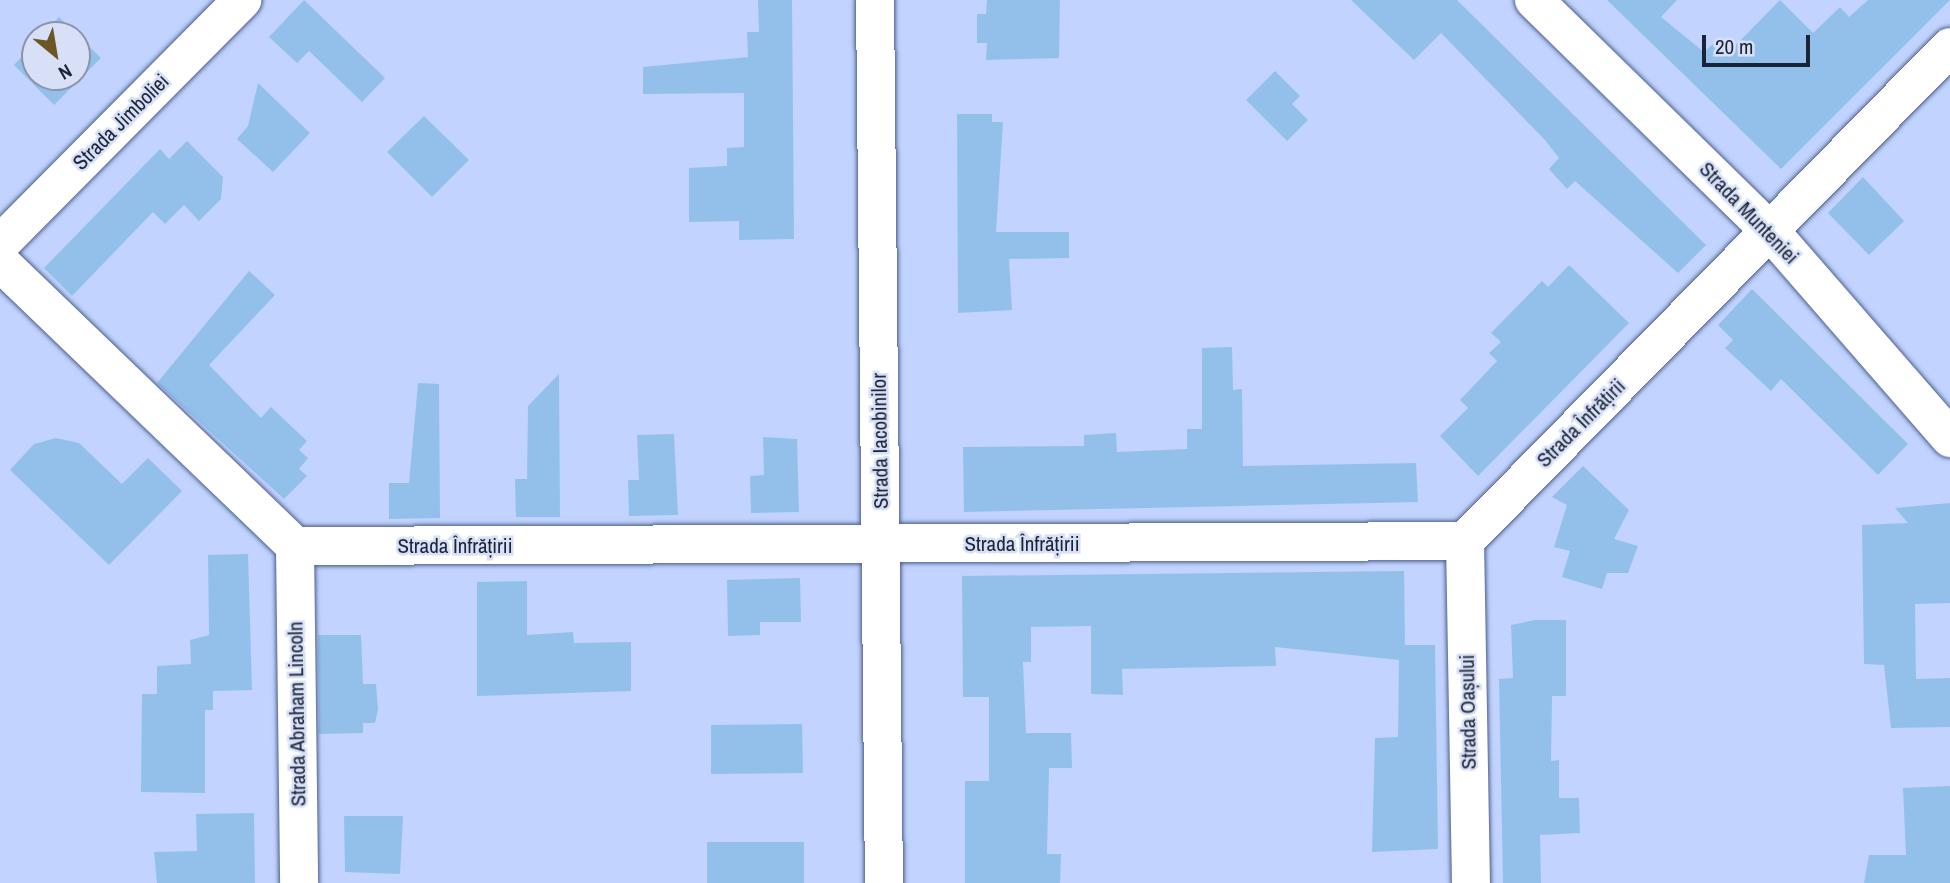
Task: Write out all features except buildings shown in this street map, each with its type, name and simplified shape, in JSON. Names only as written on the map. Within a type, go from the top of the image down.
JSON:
[{"type":"street","name":"Strada Jimboliei","points":[[0,244],[242,0]]},
{"type":"street","name":"Strada Iacobinilor","points":[[874,0],[884,883]]},
{"type":"street","name":"Strada Munteniei","points":[[1534,0],[1771,232],[1950,438]]},
{"type":"street","name":"Strada Înfrățirii","points":[[295,546],[881,546],[1465,541],[1950,47]]},
{"type":"street","points":[[0,262],[295,546]]},
{"type":"street","name":"Strada Oașului","points":[[1465,541],[1471,883]]},
{"type":"street","name":"Strada Abraham Lincoln","points":[[295,546],[299,883]]}]
